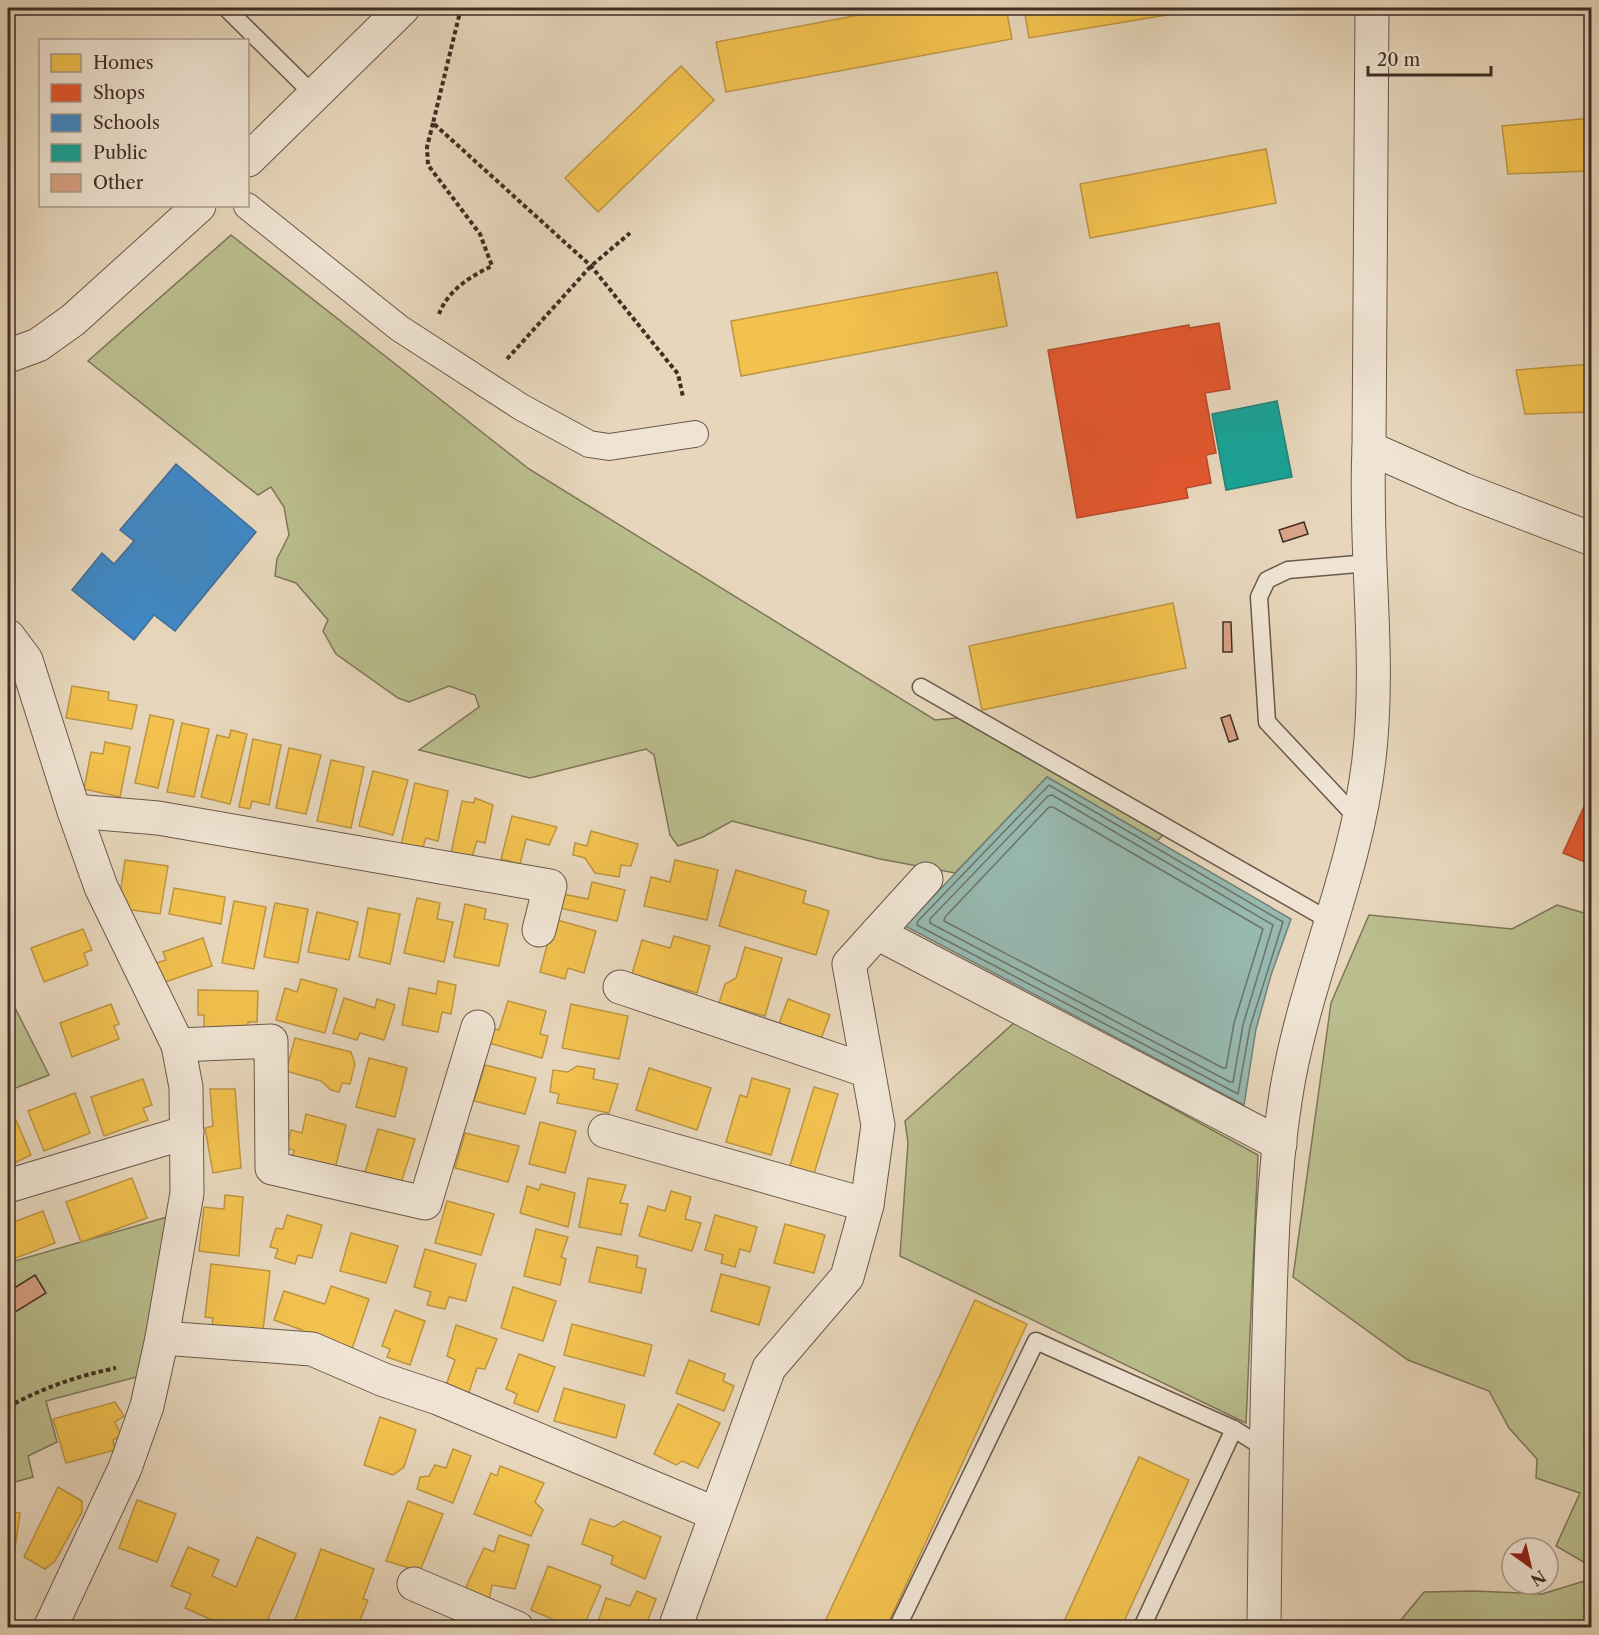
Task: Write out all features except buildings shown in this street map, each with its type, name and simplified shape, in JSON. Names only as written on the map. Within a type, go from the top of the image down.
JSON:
[{"type":"street","points":[[249,159],[403,8]]},
{"type":"street","points":[[1264,1628],[1272,1206],[1285,1100],[1302,1018],[1332,922],[1358,819],[1369,759],[1373,692],[1367,490],[1372,8]]},
{"type":"street","points":[[8,356],[38,345],[74,320],[198,207]]},
{"type":"street","points":[[248,207],[399,328],[521,407],[589,444],[609,447],[695,434]]},
{"type":"street","points":[[1369,448],[1464,490],[1592,539]]},
{"type":"street","points":[[8,636],[26,660],[101,887],[178,1045],[186,1087],[187,1193],[147,1406],[125,1468],[51,1627]]},
{"type":"street","points":[[74,811],[158,818],[550,886],[539,930]]},
{"type":"street","points":[[675,1628],[769,1368],[847,1277],[867,1205],[878,1125],[849,964],[926,879]]},
{"type":"street","points":[[877,933],[1280,1144]]},
{"type":"street","points":[[620,987],[868,1071]]},
{"type":"street","points":[[178,1045],[271,1041],[272,1168],[425,1203],[478,1027]]},
{"type":"street","points":[[605,1131],[867,1205]]},
{"type":"street","points":[[8,1186],[186,1132]]},
{"type":"street","points":[[159,1351],[312,1349],[384,1380],[438,1398],[716,1514]]},
{"type":"street","points":[[414,1584],[517,1628]]},
{"type":"lane","points":[[226,8],[314,95]]},
{"type":"lane","points":[[1358,819],[1268,722],[1259,597],[1267,580],[1288,570],[1369,563]]},
{"type":"lane","points":[[921,687],[1332,922]]},
{"type":"lane","points":[[897,1628],[1036,1341],[1234,1429],[1266,1449]]},
{"type":"lane","points":[[1146,1628],[1143,1625],[1234,1429]]},
{"type":"path","points":[[432,350],[432,333],[440,310],[456,288],[474,274],[492,266],[480,234],[428,165],[427,147],[460,8]]},
{"type":"path","points":[[433,123],[591,266],[678,374],[683,397]]},
{"type":"path","points":[[485,384],[591,266],[630,232]]},
{"type":"path","points":[[8,1407],[33,1393],[88,1374],[121,1367],[159,1351]]},
{"type":"green space","points":[[231,235],[529,469],[935,720],[956,718],[973,711],[1161,816],[1163,835],[1157,841],[1047,777],[955,873],[880,859],[732,821],[703,837],[678,846],[670,835],[654,755],[646,749],[530,778],[419,750],[479,707],[475,695],[449,686],[409,702],[398,698],[336,654],[323,631],[328,620],[296,583],[275,576],[277,559],[289,535],[284,507],[271,487],[258,495],[88,361]]},
{"type":"green space","points":[[1557,905],[1591,915],[1591,1565],[1560,1548],[1560,1537],[1580,1493],[1536,1478],[1537,1459],[1509,1428],[1489,1391],[1408,1360],[1293,1277],[1331,1003],[1369,915],[1512,929]]},
{"type":"green space","points":[[8,994],[49,1075],[8,1091]]},
{"type":"green space","points":[[1015,1022],[1258,1155],[1246,1423],[900,1256],[908,1143],[905,1121]]},
{"type":"green space","points":[[167,1217],[148,1374],[46,1401],[57,1442],[28,1456],[33,1477],[8,1484],[8,1263]]},
{"type":"green space","points":[[1591,1579],[1591,1627],[1395,1627],[1424,1592],[1474,1591],[1500,1592],[1500,1596],[1560,1596],[1560,1588]]},
{"type":"water","points":[[1047,777],[1291,919],[1271,975],[1256,1029],[1244,1105],[905,926]]}]
